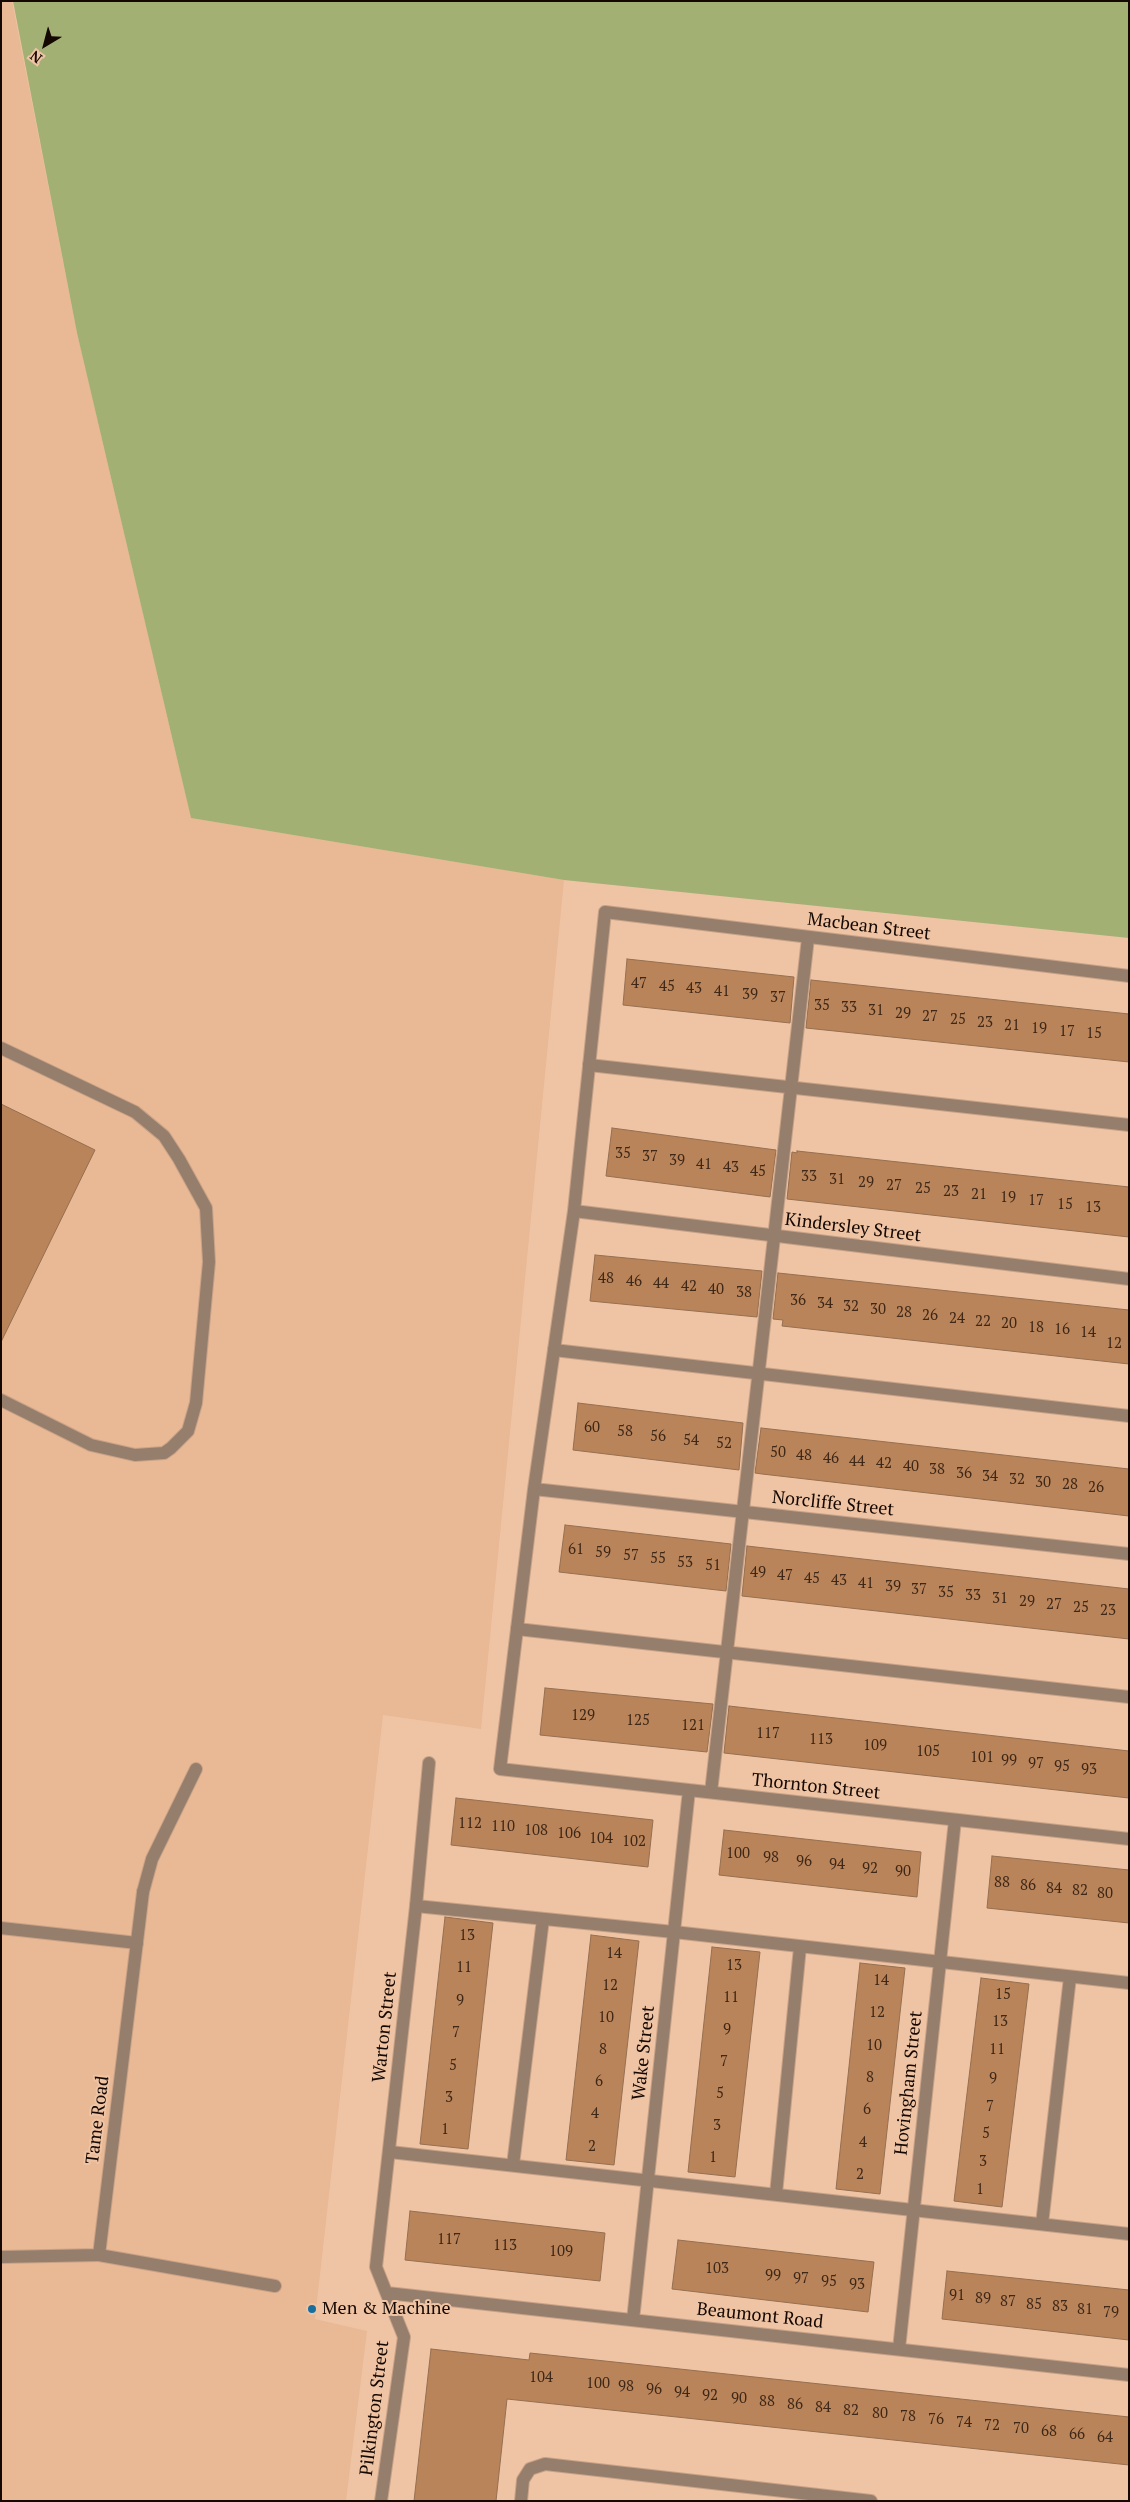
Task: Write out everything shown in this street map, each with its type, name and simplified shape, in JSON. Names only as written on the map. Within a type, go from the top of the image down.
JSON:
[{"type":"street","name":"Macbean Street","points":[[589,1065],[605,912],[1129,976]]},
{"type":"street","points":[[711,1792],[808,938]]},
{"type":"street","points":[[1,1048],[134,1112],[164,1136],[180,1158],[206,1208],[209,1262],[196,1403],[188,1431],[164,1453],[135,1455],[91,1445],[1,1400]]},
{"type":"street","points":[[1129,1125],[589,1065],[574,1211],[534,1489],[517,1629],[1129,1697]]},
{"type":"street","name":"Kindersley Street","points":[[574,1211],[1129,1279]]},
{"type":"street","points":[[554,1350],[1129,1416]]},
{"type":"street","name":"Norcliffe Street","points":[[534,1489],[1129,1554]]},
{"type":"street","name":"Thornton Street","points":[[517,1629],[500,1768],[1129,1839]]},
{"type":"street","name":"Warton Street","points":[[387,2292],[376,2267],[416,1906],[429,1763]]},
{"type":"street","name":"Tame Road","points":[[99,2255],[143,1892],[152,1859],[196,1770]]},
{"type":"street","name":"Wake Street","points":[[633,2320],[689,1790]]},
{"type":"street","name":"Hovingham Street","points":[[899,2349],[955,1820]]},
{"type":"street","points":[[416,1906],[674,1932],[1129,1983]]},
{"type":"street","points":[[513,2165],[543,1919]]},
{"type":"street","points":[[1,1928],[137,1943]]},
{"type":"street","points":[[776,2194],[800,1947]]},
{"type":"street","points":[[1042,2224],[1070,1977]]},
{"type":"street","points":[[390,2152],[914,2208],[1129,2234]]},
{"type":"street","points":[[1,2257],[99,2255],[275,2286]]},
{"type":"street","name":"Beaumont Road","points":[[387,2292],[1129,2375]]},
{"type":"street","name":"Pilkington Street","points":[[381,2501],[404,2338],[387,2292]]},
{"type":"street","points":[[521,2501],[524,2480],[530,2469],[544,2464],[871,2501]]},
{"type":"shaded area","points":[[1,1],[12,1],[77,333],[191,818],[564,880],[481,1729],[383,1715],[315,2319],[367,2331],[346,2501],[1,2501]]},
{"type":"green space","points":[[13,1],[1129,1],[1129,938],[564,880],[191,818],[77,333]]},
{"type":"building","points":[[627,959],[794,977],[790,1023],[623,1005]]},
{"type":"building","points":[[811,980],[1129,1014],[1129,1062],[806,1028]]},
{"type":"building","points":[[1,1104],[95,1150],[1,1342]]},
{"type":"building","points":[[612,1128],[776,1150],[770,1197],[606,1176]]},
{"type":"building","points":[[797,1151],[1129,1187],[1129,1237],[787,1199],[792,1152],[797,1153]]},
{"type":"building","points":[[595,1255],[762,1271],[757,1317],[590,1301]]},
{"type":"building","points":[[778,1273],[1129,1310],[1129,1364],[782,1326],[783,1320],[773,1319]]},
{"type":"building","points":[[578,1403],[743,1423],[739,1470],[573,1450]]},
{"type":"building","points":[[761,1428],[1129,1469],[1129,1516],[755,1473]]},
{"type":"building","points":[[565,1525],[731,1544],[726,1591],[559,1572]]},
{"type":"building","points":[[747,1546],[1129,1589],[1129,1639],[742,1596]]},
{"type":"building","points":[[545,1688],[713,1704],[707,1752],[540,1735]]},
{"type":"building","points":[[729,1706],[1129,1751],[1129,1798],[724,1753]]},
{"type":"building","points":[[456,1798],[653,1820],[648,1867],[451,1845]]},
{"type":"building","points":[[724,1830],[921,1852],[917,1897],[719,1875]]},
{"type":"building","points":[[992,1856],[1129,1870],[1129,1923],[987,1908]]},
{"type":"building","points":[[445,1917],[493,1923],[468,2149],[420,2144]]},
{"type":"building","points":[[591,1935],[639,1941],[614,2165],[566,2160]]},
{"type":"building","points":[[712,1947],[760,1952],[735,2177],[688,2172]]},
{"type":"building","points":[[860,1963],[905,1968],[880,2194],[836,2189]]},
{"type":"building","points":[[981,1978],[1029,1984],[1002,2207],[954,2201]]},
{"type":"building","points":[[410,2211],[605,2233],[600,2281],[405,2260]]},
{"type":"building","points":[[678,2240],[874,2262],[868,2312],[672,2289]]},
{"type":"building","points":[[947,2271],[1129,2290],[1129,2340],[942,2319]]},
{"type":"building","points":[[431,2349],[529,2360],[530,2353],[1129,2417],[1129,2465],[507,2399],[496,2501],[414,2501]]},
{"type":"place","name":"Men & Machine","points":[[312,2309]]}]
